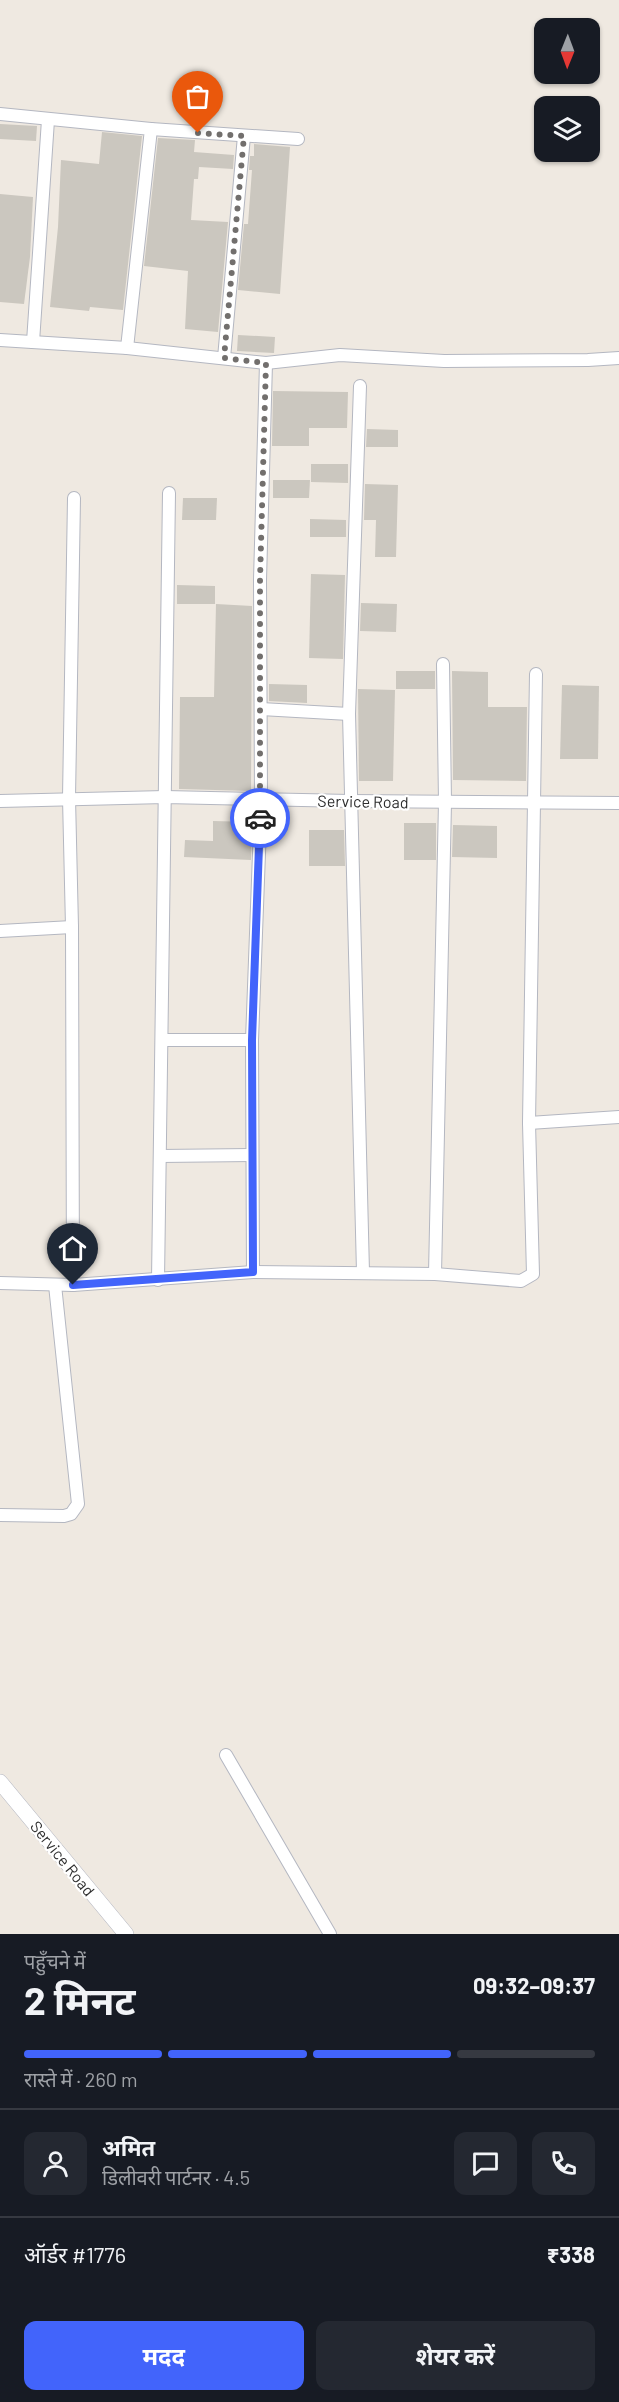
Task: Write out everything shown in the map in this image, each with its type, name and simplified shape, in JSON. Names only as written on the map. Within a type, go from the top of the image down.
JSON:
[{"type":"street","points":[[0,114],[151,129],[298,139]]},
{"type":"street","points":[[33,342],[48,120]]},
{"type":"street","points":[[127,348],[151,129]]},
{"type":"street","points":[[224,358],[244,136]]},
{"type":"street","points":[[0,340],[127,348],[266,363],[340,355],[444,361],[619,358]]},
{"type":"street","points":[[253,1272],[252,1040],[261,800],[260,580],[266,363]]},
{"type":"street","points":[[360,386],[349,714],[363,1272]]},
{"type":"street","points":[[158,1280],[168,493]]},
{"type":"street","points":[[73,1285],[72,927],[69,798],[74,498]]},
{"type":"street","points":[[435,1274],[445,802],[443,664]]},
{"type":"street","points":[[0,1283],[73,1285],[253,1272],[435,1274],[521,1281],[533,1274],[529,1124],[536,674]]},
{"type":"street","points":[[261,709],[349,714]]},
{"type":"street","name":"Service Road","points":[[0,801],[165,797],[619,803]]},
{"type":"street","points":[[0,931],[72,927]]},
{"type":"street","points":[[162,1040],[252,1040]]},
{"type":"street","points":[[529,1124],[619,1117]]},
{"type":"street","points":[[160,1156],[252,1155]]},
{"type":"street","points":[[0,1515],[64,1516],[75,1510],[78,1504],[55,1285]]},
{"type":"street","points":[[226,1755],[330,1934]]},
{"type":"street","name":"Service Road","points":[[0,1782],[126,1934]]},
{"type":"building","points":[[0,124],[37,126],[36,141],[0,139]]},
{"type":"building","points":[[102,132],[142,136],[123,310],[90,307],[89,311],[50,307],[58,227],[61,160],[99,164]]},
{"type":"building","points":[[158,138],[195,140],[194,152],[234,155],[233,169],[199,167],[198,179],[194,179],[191,220],[228,222],[218,332],[185,329],[188,271],[144,266]]},
{"type":"building","points":[[254,144],[290,147],[280,294],[238,290],[244,224],[248,224],[252,170],[249,170],[250,156],[254,156]]},
{"type":"building","points":[[0,194],[33,197],[30,257],[24,304],[0,302]]},
{"type":"building","points":[[238,335],[275,337],[274,353],[237,351]]},
{"type":"building","points":[[273,391],[348,392],[347,428],[309,428],[309,446],[272,446]]},
{"type":"building","points":[[367,429],[398,430],[398,447],[366,447]]},
{"type":"building","points":[[311,464],[348,464],[348,483],[311,482]]},
{"type":"building","points":[[273,480],[310,480],[309,498],[273,498]]},
{"type":"building","points":[[365,484],[398,485],[396,557],[375,557],[376,520],[364,520]]},
{"type":"building","points":[[183,498],[217,498],[216,520],[182,520]]},
{"type":"building","points":[[310,519],[346,520],[346,537],[310,537]]},
{"type":"building","points":[[311,574],[345,575],[343,659],[309,658]]},
{"type":"building","points":[[177,585],[215,586],[215,604],[177,604]]},
{"type":"building","points":[[361,603],[397,604],[396,632],[360,631]]},
{"type":"building","points":[[216,604],[252,606],[251,791],[179,789],[180,697],[214,697]]},
{"type":"building","points":[[396,671],[435,671],[435,689],[396,689]]},
{"type":"building","points":[[452,671],[488,672],[488,707],[527,707],[526,781],[453,780]]},
{"type":"building","points":[[269,684],[307,685],[307,703],[269,701]]},
{"type":"building","points":[[562,685],[599,686],[598,759],[560,759]]},
{"type":"building","points":[[358,689],[395,690],[393,781],[359,781]]},
{"type":"building","points":[[213,821],[252,822],[251,860],[184,857],[185,840],[213,841]]},
{"type":"building","points":[[404,823],[436,823],[436,860],[404,860]]},
{"type":"building","points":[[453,825],[497,826],[497,858],[452,857]]},
{"type":"building","points":[[309,830],[344,830],[345,866],[309,866]]},
{"type":"way so far","points":[[198,133],[244,136],[224,358],[266,363],[260,580],[260,818]]},
{"type":"route","points":[[73,1285],[253,1272],[252,1040],[260,818]]}]
